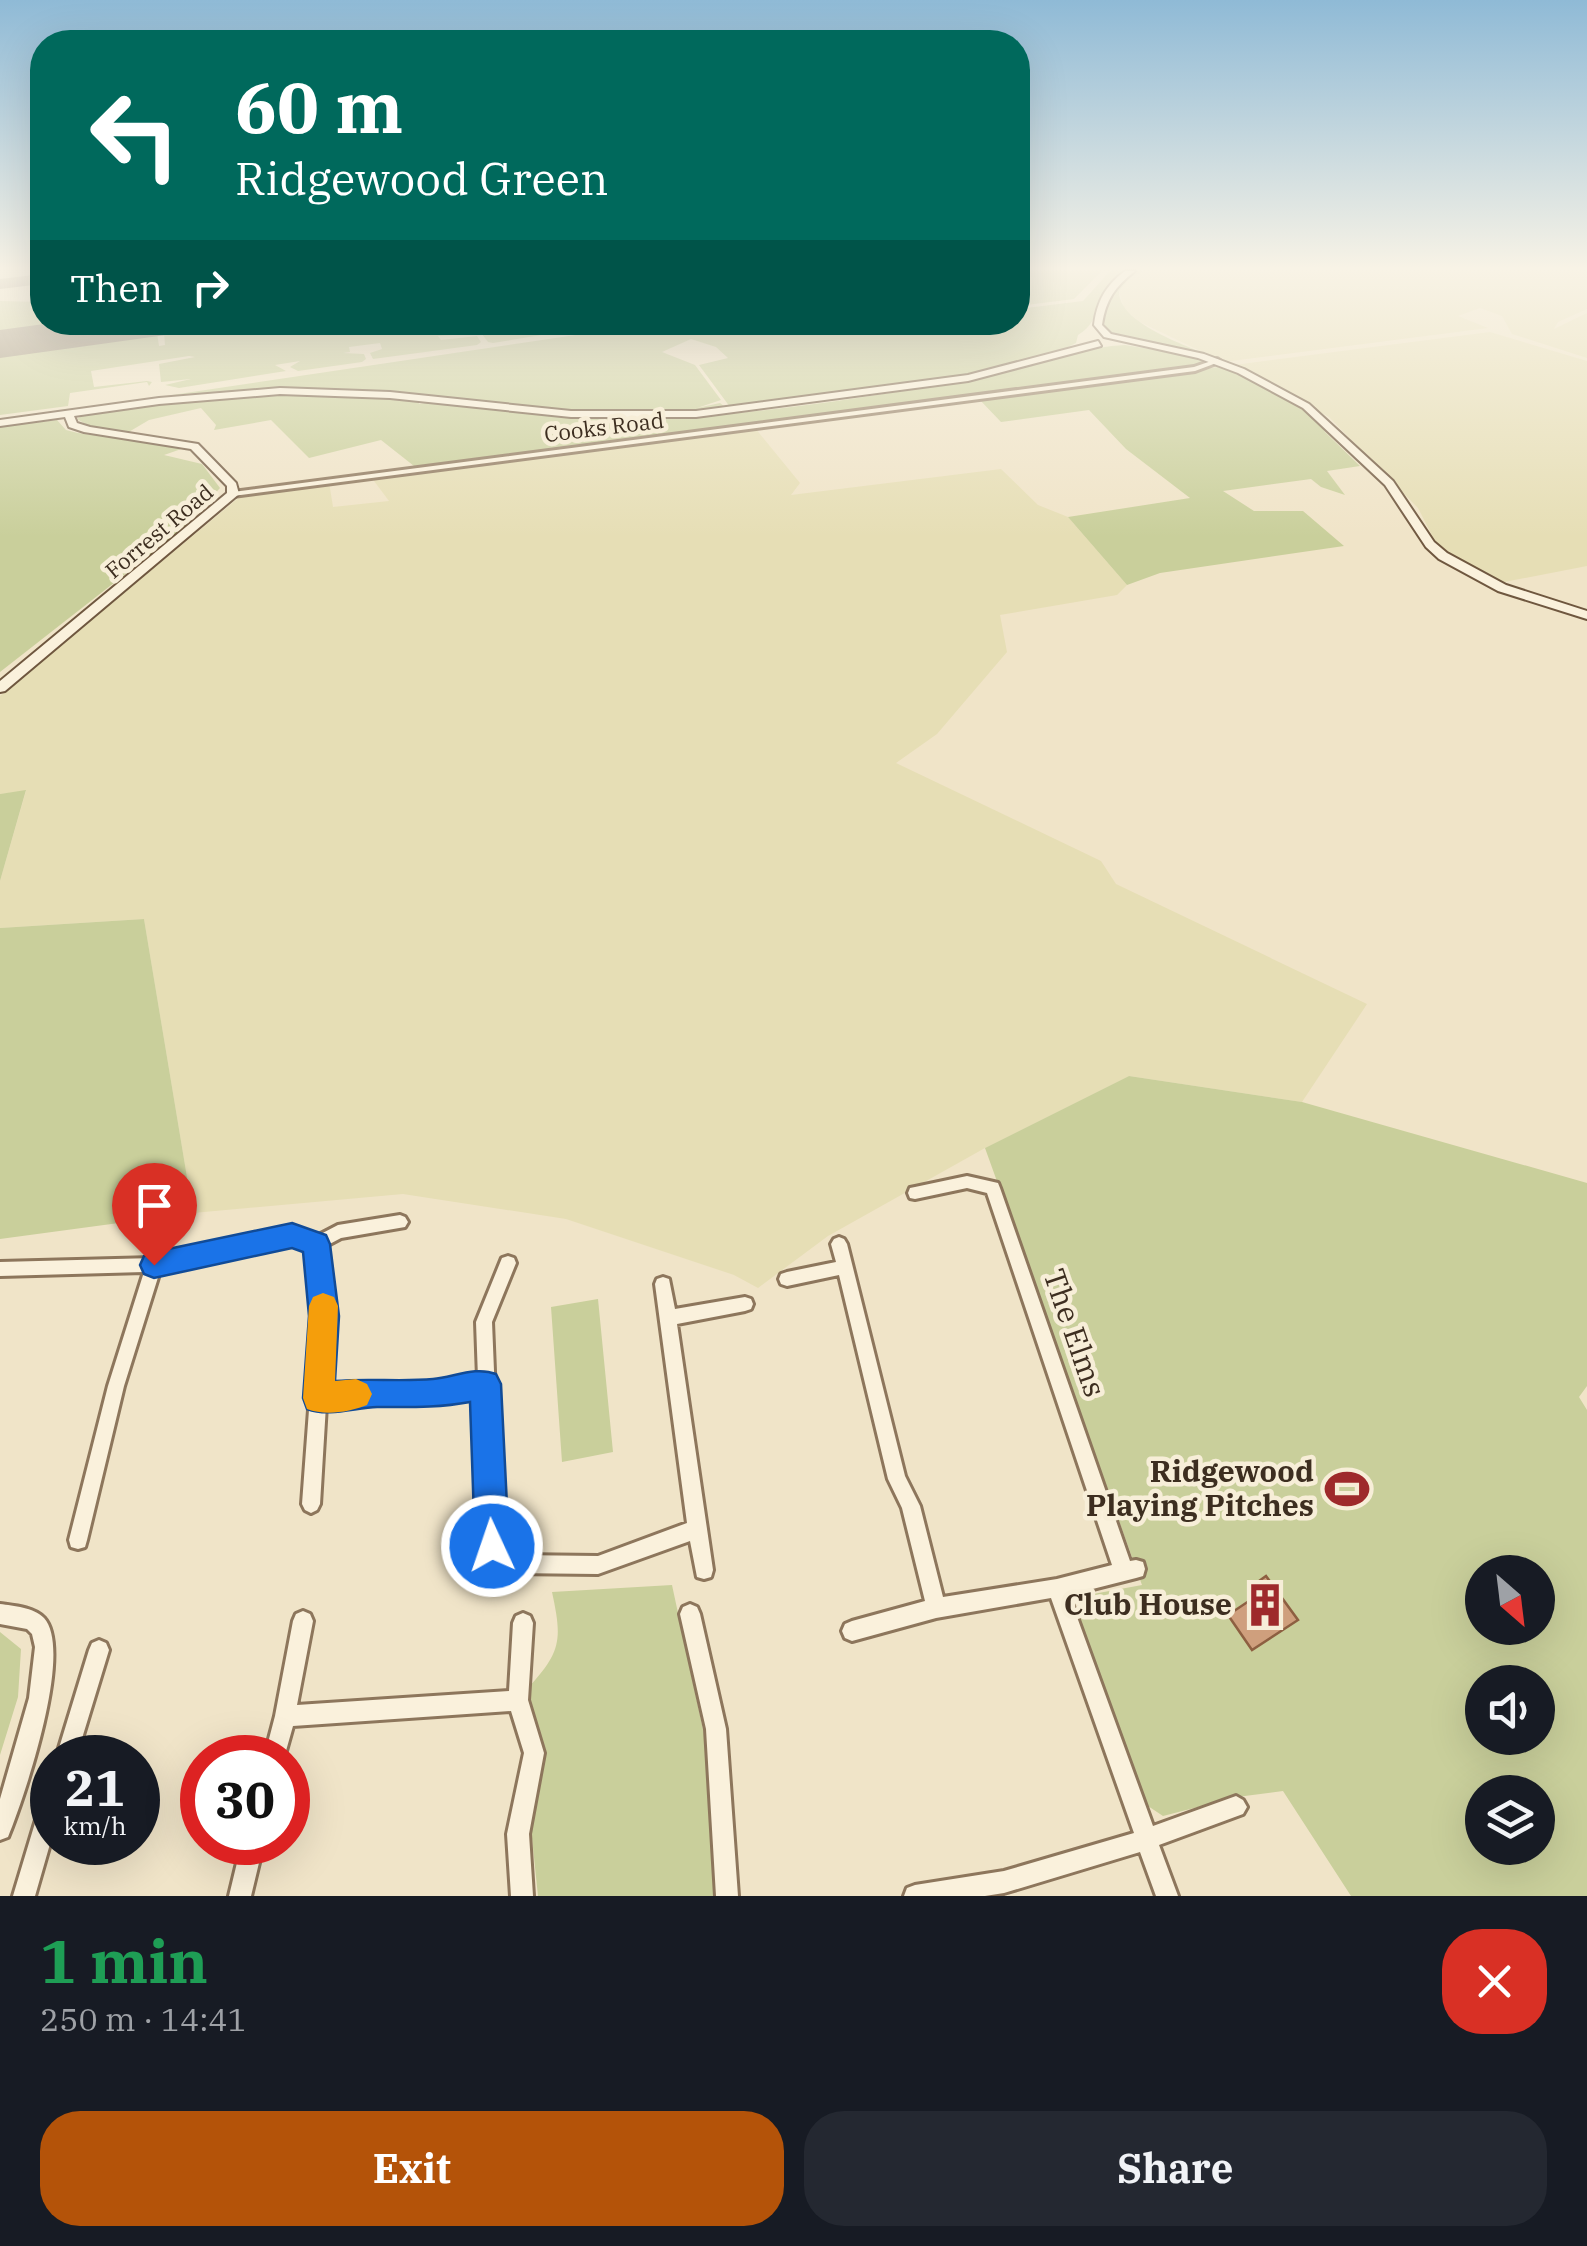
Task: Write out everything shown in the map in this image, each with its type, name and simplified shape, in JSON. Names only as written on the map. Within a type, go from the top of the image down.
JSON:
[{"type":"street","points":[[0,424],[198,397],[280,391],[390,395],[609,416],[730,410],[968,378],[1042,359]]},
{"type":"street","points":[[1210,359],[1254,378],[1320,415],[1388,483],[1430,544],[1452,563],[1502,588],[1587,615]]},
{"type":"street","name":"Cooks Road","points":[[233,494],[1195,369],[1216,361]]},
{"type":"street","name":"Forrest Road","points":[[0,688],[233,494],[232,485],[194,446],[88,430],[73,425],[68,414]]},
{"type":"street","name":"The Elms","points":[[915,1193],[967,1182],[993,1188],[1130,1570],[1057,1588]]},
{"type":"street","points":[[0,1269],[154,1265],[292,1236],[316,1244],[338,1232],[400,1222]]},
{"type":"street","points":[[311,1504],[324,1316],[316,1244]]},
{"type":"street","points":[[839,1244],[897,1479],[911,1506],[936,1608]]},
{"type":"street","points":[[508,1263],[484,1322],[492,1546],[510,1564],[598,1565],[697,1529]]},
{"type":"street","points":[[78,1540],[116,1386],[154,1265]]},
{"type":"street","points":[[788,1279],[845,1267]]},
{"type":"street","points":[[663,1284],[704,1570]]},
{"type":"street","points":[[668,1318],[745,1304]]},
{"type":"street","points":[[318,1398],[375,1392],[431,1394],[485,1384]]},
{"type":"street","points":[[852,1631],[936,1608],[1057,1588],[1167,1896]]},
{"type":"street","points":[[0,1614],[28,1618],[41,1628],[44,1646],[30,1732],[0,1829]]},
{"type":"street","points":[[690,1614],[716,1729],[727,1896]]},
{"type":"street","points":[[280,1735],[302,1620]]},
{"type":"street","points":[[522,1896],[518,1834],[534,1753],[518,1700],[523,1623]]},
{"type":"street","points":[[73,1735],[99,1650]]},
{"type":"street","points":[[285,1716],[518,1700]]},
{"type":"street","points":[[915,1896],[1004,1882],[1112,1851],[1236,1806]]},
{"type":"street","points":[[24,1896],[33,1865]]},
{"type":"street","points":[[240,1896],[247,1865]]},
{"type":"shaded area","points":[[1277,359],[1587,361],[1587,566],[1499,583],[1457,561],[1435,541],[1418,508],[1329,417],[1234,365]]},
{"type":"shaded area","points":[[755,428],[800,483],[791,495],[1001,469],[1038,505],[1068,517],[1127,585],[1117,595],[1000,615],[1007,652],[937,734],[896,763],[1101,861],[1116,884],[1367,1004],[1302,1102],[1129,1076],[985,1148],[828,1236],[758,1288],[734,1275],[566,1219],[403,1194],[193,1213],[144,919],[0,928],[0,881],[26,791],[0,794],[0,696],[242,495],[329,482],[333,507],[389,501],[371,477]]},
{"type":"green space","points":[[0,359],[166,359],[91,371],[94,387],[147,381],[152,382],[149,386],[147,382],[70,393],[68,406],[0,415]]},
{"type":"green space","points":[[182,359],[365,359],[298,371],[290,367],[300,361],[275,365],[286,371],[179,388],[165,385],[191,379],[161,382],[159,364]]},
{"type":"green space","points":[[411,359],[681,359],[695,365],[721,400],[697,408],[720,403],[725,407],[584,413],[337,390],[172,395]]},
{"type":"green space","points":[[722,359],[1040,359],[970,376],[730,407],[699,365]]},
{"type":"green space","points":[[1048,359],[1203,362],[1194,367],[414,466],[381,440],[309,458],[271,420],[214,430],[216,425],[201,408],[149,420],[127,433],[89,426],[77,419],[85,414],[210,400],[334,395],[573,416],[695,416],[804,406],[992,374]]},
{"type":"green space","points":[[1218,367],[1233,370],[1315,416],[1325,432],[1360,466],[1327,471],[1345,495],[1311,479],[1223,491],[1254,511],[1303,511],[1344,546],[1160,573],[1127,585],[1068,517],[1190,498],[1126,449],[1089,410],[1001,422],[979,399]]},
{"type":"green space","points":[[57,420],[66,430],[78,433],[187,447],[164,455],[202,464],[220,488],[179,532],[0,672],[0,427]]},
{"type":"green space","points":[[26,790],[0,881],[0,794]]},
{"type":"green space","points":[[144,919],[193,1213],[0,1239],[0,928]]},
{"type":"green space","name":"Ridgewood Playing Pitches","points":[[1129,1076],[1302,1102],[1587,1183],[1587,1386],[1579,1397],[1587,1410],[1587,1896],[1351,1896],[1283,1791],[1237,1797],[1163,1816],[1148,1806],[1081,1630],[1077,1607],[1093,1594],[1142,1585],[985,1148]]},
{"type":"green space","points":[[598,1299],[613,1452],[562,1462],[551,1307]]},
{"type":"green space","points":[[672,1585],[707,1748],[720,1896],[538,1896],[530,1819],[543,1752],[528,1688],[548,1664],[556,1644],[552,1592]]},
{"type":"green space","points":[[0,1632],[21,1649],[18,1697],[0,1755]]},
{"type":"building","name":"Club House","points":[[1266,1576],[1298,1620],[1252,1650],[1228,1615],[1258,1595],[1252,1586]]},
{"type":"slow traffic","points":[[323,1306],[318,1398],[356,1394]]},
{"type":"place","name":"Ridgewood Playing Pitches","points":[[1347,1489]]},
{"type":"place","name":"Club House","points":[[1265,1605]]},
{"type":"route","points":[[154,1265],[292,1236],[309,1239],[319,1252],[324,1316],[318,1398],[375,1392],[431,1394],[485,1384],[492,1546]]}]
